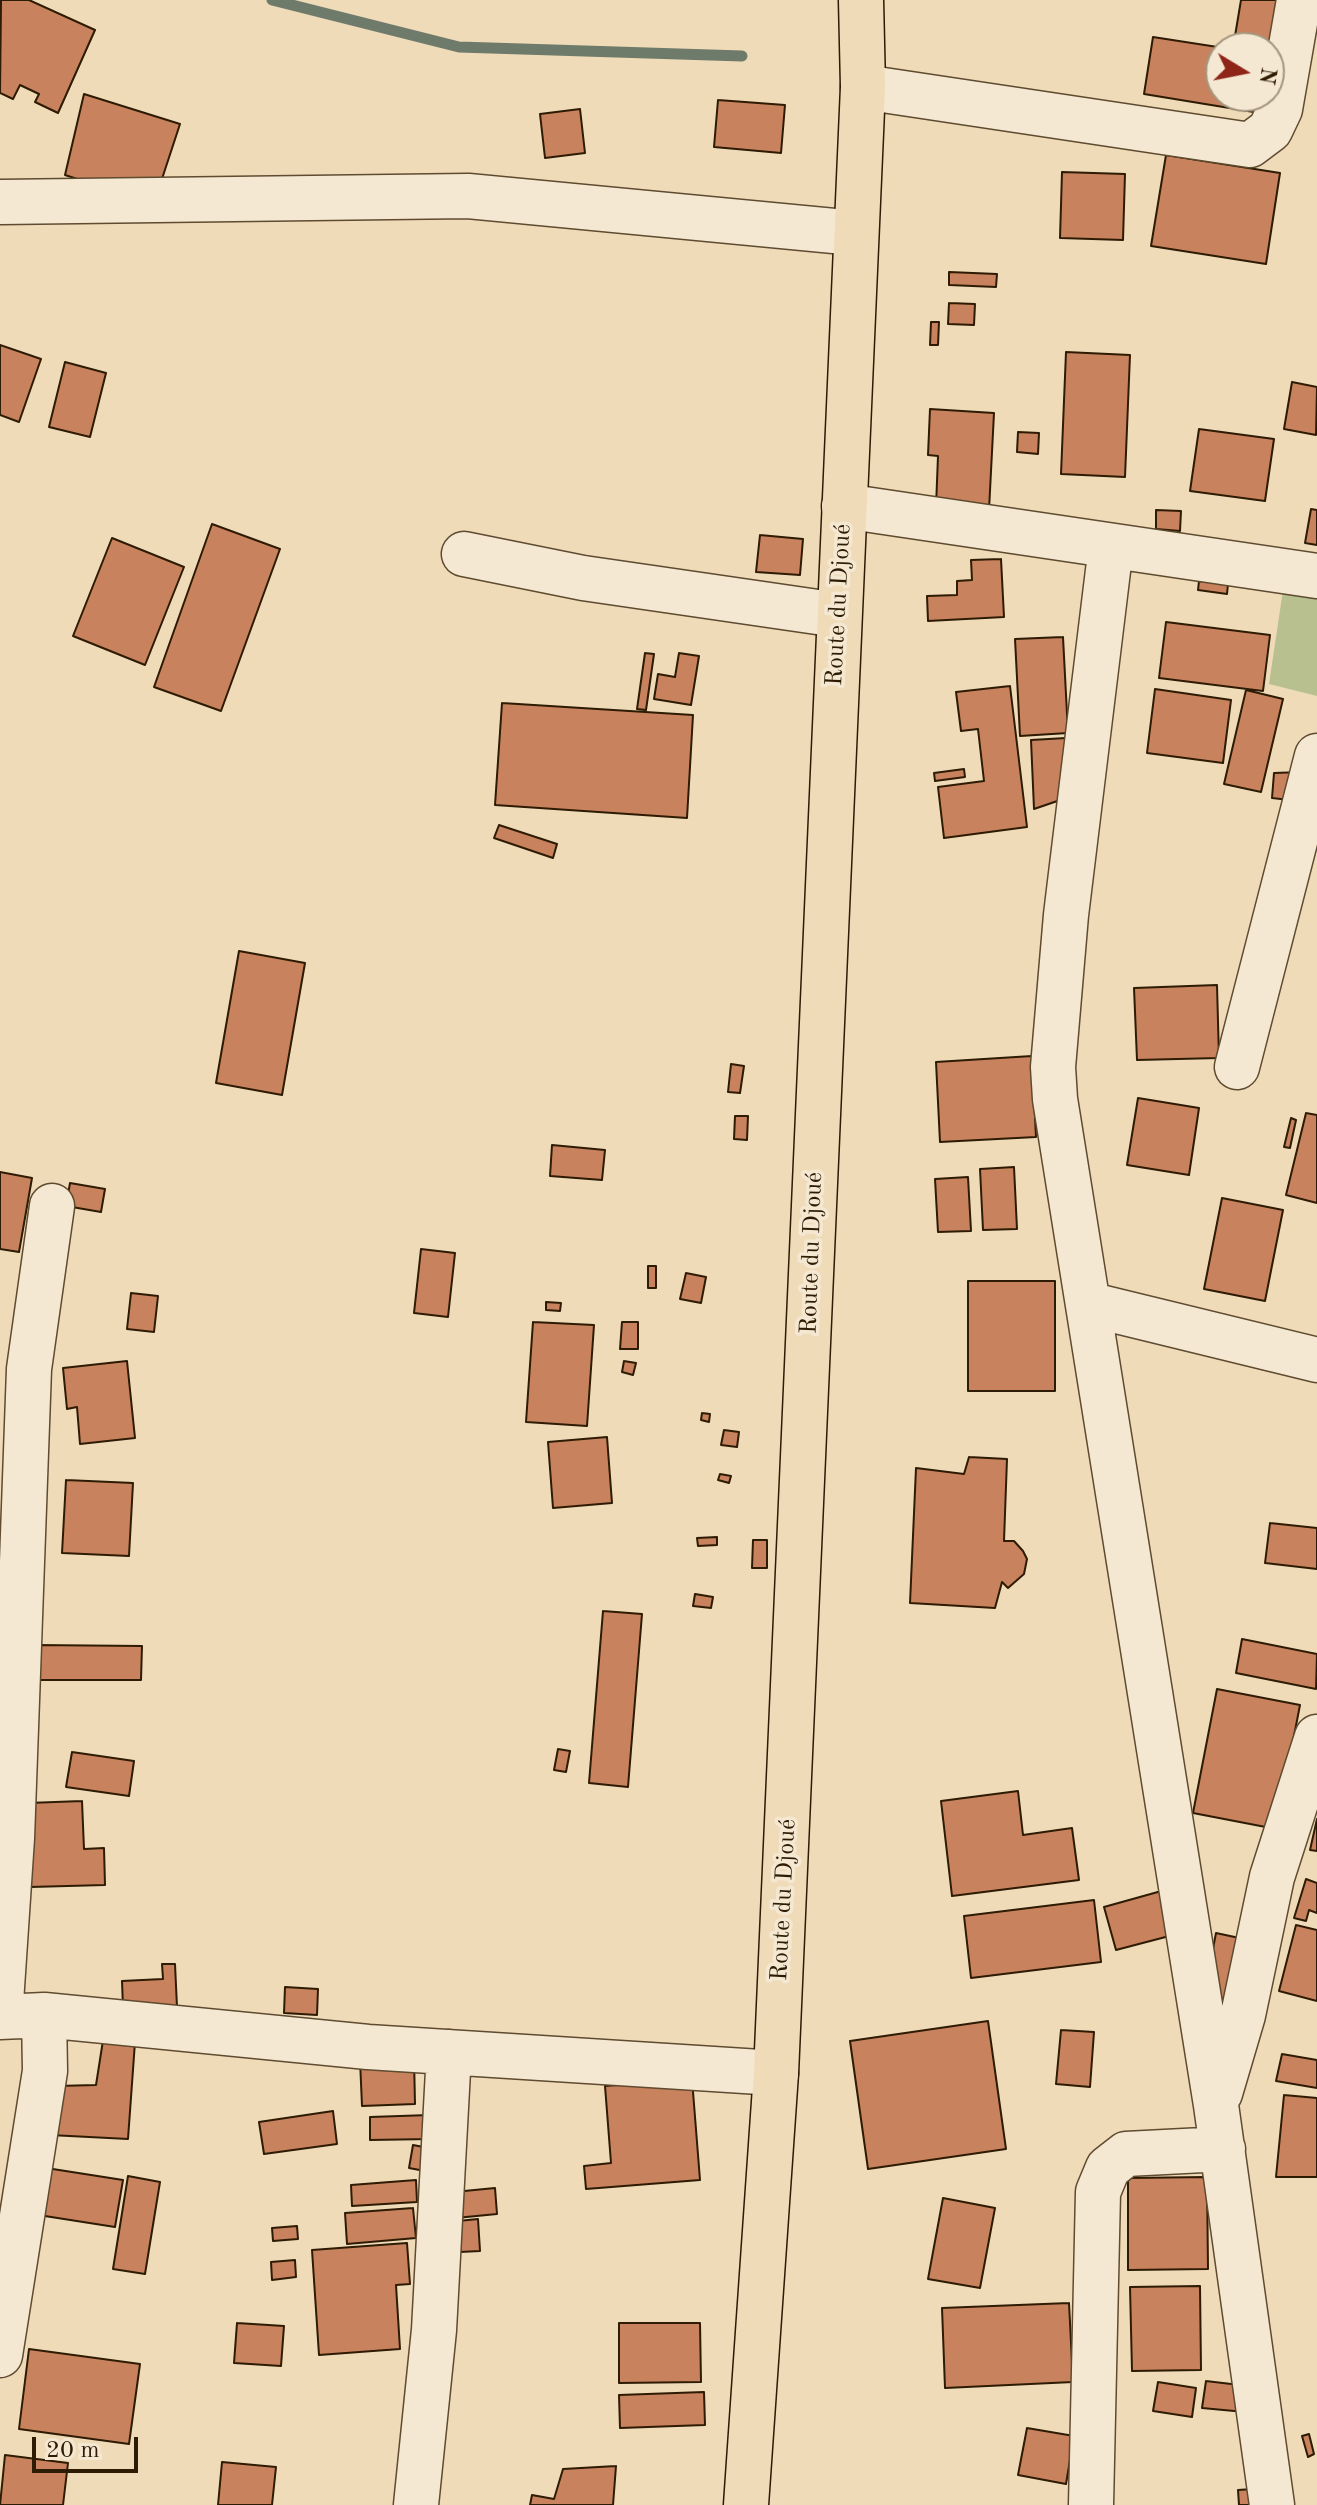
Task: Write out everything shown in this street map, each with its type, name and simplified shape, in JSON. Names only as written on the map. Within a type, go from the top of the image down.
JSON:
[{"type":"main road","name":"Route du Djoué","points":[[746,2505],[776,2073],[863,87],[861,0]]},
{"type":"street","points":[[863,87],[1250,145],[1270,130],[1280,109],[1299,0]]},
{"type":"street","points":[[0,202],[468,196],[855,233]]},
{"type":"street","points":[[844,506],[1317,576]]},
{"type":"street","points":[[1111,546],[1066,915],[1053,1067],[1223,2149],[1272,2505]]},
{"type":"street","points":[[464,554],[583,578],[838,615]]},
{"type":"street","points":[[1237,1067],[1317,756]]},
{"type":"street","points":[[52,1206],[14,1371],[12,1838],[0,2017],[44,2015],[449,2052],[776,2073]]},
{"type":"street","points":[[1088,1304],[1317,1360]]},
{"type":"street","points":[[1216,2105],[1243,2015],[1272,1877],[1317,1737]]},
{"type":"street","points":[[0,2355],[45,2071],[44,2015]]},
{"type":"street","points":[[416,2505],[434,2330],[449,2052]]},
{"type":"street","points":[[1091,2505],[1098,2192],[1108,2168],[1126,2154],[1223,2149]]},
{"type":"green space","points":[[1283,590],[1317,593],[1317,696],[1269,684]]},
{"type":"building","points":[[1,0],[29,0],[95,30],[58,113],[35,102],[39,94],[20,85],[13,99],[0,93]]},
{"type":"building","points":[[1241,0],[1284,0],[1274,32],[1236,32]]},
{"type":"building","points":[[1153,37],[1205,45],[1205,104],[1144,94]]},
{"type":"building","points":[[84,94],[180,124],[159,188],[126,195],[65,175]]},
{"type":"building","points":[[718,100],[785,105],[781,153],[714,147]]},
{"type":"building","points":[[580,109],[585,153],[545,158],[540,114]]},
{"type":"building","points":[[1166,155],[1280,173],[1266,264],[1151,246]]},
{"type":"building","points":[[1062,172],[1125,174],[1123,240],[1060,238]]},
{"type":"building","points":[[949,272],[997,274],[996,287],[949,285]]},
{"type":"building","points":[[949,303],[975,304],[974,325],[948,324]]},
{"type":"building","points":[[931,322],[939,322],[938,345],[930,345]]},
{"type":"building","points":[[0,345],[41,359],[19,422],[0,415]]},
{"type":"building","points":[[1066,352],[1130,355],[1125,477],[1061,474]]},
{"type":"building","points":[[65,362],[106,373],[90,437],[49,427]]},
{"type":"building","points":[[1292,382],[1317,387],[1316,435],[1284,429]]},
{"type":"building","points":[[930,409],[994,413],[989,510],[936,507],[938,456],[928,455]]},
{"type":"building","points":[[1199,429],[1274,439],[1265,501],[1190,491]]},
{"type":"building","points":[[1018,432],[1039,433],[1038,454],[1017,452]]},
{"type":"building","points":[[1311,509],[1317,510],[1317,545],[1305,543]]},
{"type":"building","points":[[1156,510],[1181,511],[1180,531],[1156,529]]},
{"type":"building","points":[[212,524],[280,549],[221,711],[154,687]]},
{"type":"building","points":[[760,535],[803,539],[800,575],[756,572]]},
{"type":"building","points":[[112,538],[184,567],[145,665],[73,636]]},
{"type":"building","points":[[1001,559],[1004,617],[928,621],[927,596],[957,595],[957,581],[972,580],[971,560]]},
{"type":"building","points":[[1199,581],[1228,584],[1227,594],[1198,590]]},
{"type":"building","points":[[1166,622],[1270,635],[1263,691],[1159,678]]},
{"type":"building","points":[[1063,637],[1068,733],[1020,736],[1015,639]]},
{"type":"building","points":[[645,653],[654,654],[646,710],[637,709]]},
{"type":"building","points":[[679,653],[699,656],[691,705],[654,699],[658,674],[675,677]]},
{"type":"building","points":[[1010,686],[1027,827],[944,838],[938,787],[984,781],[978,729],[961,731],[956,692]]},
{"type":"building","points":[[1155,689],[1231,700],[1223,763],[1147,753]]},
{"type":"building","points":[[1246,690],[1283,699],[1261,792],[1224,784]]},
{"type":"building","points":[[502,703],[693,715],[687,818],[495,805]]},
{"type":"building","points":[[1084,737],[1072,796],[1034,809],[1031,740]]},
{"type":"building","points":[[964,769],[965,777],[935,781],[934,773]]},
{"type":"building","points":[[1302,772],[1298,801],[1272,798],[1274,773]]},
{"type":"building","points":[[499,825],[557,844],[553,858],[494,838]]},
{"type":"building","points":[[239,951],[305,963],[282,1095],[216,1083]]},
{"type":"building","points":[[1217,985],[1219,1058],[1137,1060],[1134,988]]},
{"type":"building","points":[[1032,1056],[1036,1137],[940,1142],[936,1062]]},
{"type":"building","points":[[731,1064],[744,1066],[740,1093],[728,1092]]},
{"type":"building","points":[[1138,1098],[1199,1108],[1189,1175],[1127,1165]]},
{"type":"building","points":[[1306,1113],[1317,1115],[1317,1203],[1286,1195]]},
{"type":"building","points":[[735,1116],[748,1116],[747,1140],[734,1139]]},
{"type":"building","points":[[1291,1118],[1296,1120],[1290,1148],[1284,1147]]},
{"type":"building","points":[[552,1145],[605,1150],[602,1180],[550,1176]]},
{"type":"building","points":[[1014,1167],[1017,1229],[983,1230],[980,1169]]},
{"type":"building","points":[[0,1172],[32,1178],[19,1252],[0,1249]]},
{"type":"building","points":[[968,1177],[971,1231],[938,1232],[935,1179]]},
{"type":"building","points":[[70,1183],[105,1189],[101,1212],[66,1206]]},
{"type":"building","points":[[1222,1198],[1283,1210],[1265,1301],[1204,1289]]},
{"type":"building","points":[[421,1249],[455,1253],[448,1317],[414,1313]]},
{"type":"building","points":[[648,1266],[656,1266],[656,1288],[648,1288]]},
{"type":"building","points":[[686,1273],[706,1277],[701,1303],[680,1299]]},
{"type":"building","points":[[968,1281],[1055,1281],[1055,1391],[968,1391]]},
{"type":"building","points":[[131,1293],[158,1296],[154,1332],[127,1329]]},
{"type":"building","points":[[546,1302],[561,1303],[560,1311],[546,1310]]},
{"type":"building","points":[[533,1322],[594,1325],[587,1426],[526,1422]]},
{"type":"building","points":[[622,1322],[638,1322],[638,1349],[620,1349]]},
{"type":"building","points":[[127,1361],[135,1438],[80,1444],[77,1407],[67,1409],[63,1368]]},
{"type":"building","points":[[624,1361],[636,1363],[633,1375],[622,1372]]},
{"type":"building","points":[[702,1413],[710,1414],[709,1422],[701,1420]]},
{"type":"building","points":[[724,1430],[739,1432],[737,1447],[721,1445]]},
{"type":"building","points":[[607,1437],[612,1503],[553,1508],[548,1442]]},
{"type":"building","points":[[969,1457],[1007,1459],[1004,1541],[1014,1541],[1023,1551],[1027,1559],[1024,1574],[1008,1588],[1002,1582],[995,1608],[910,1603],[916,1468],[964,1474]]},
{"type":"building","points":[[720,1474],[731,1476],[729,1483],[718,1480]]},
{"type":"building","points":[[66,1480],[133,1483],[129,1556],[62,1553]]},
{"type":"building","points":[[1270,1523],[1317,1528],[1317,1569],[1265,1563]]},
{"type":"building","points":[[717,1537],[717,1545],[698,1546],[697,1538]]},
{"type":"building","points":[[753,1540],[767,1540],[767,1568],[752,1568]]},
{"type":"building","points":[[695,1594],[713,1597],[711,1608],[693,1606]]},
{"type":"building","points":[[603,1611],[642,1614],[628,1787],[589,1783]]},
{"type":"building","points":[[1242,1639],[1317,1654],[1316,1689],[1236,1673]]},
{"type":"building","points":[[35,1645],[142,1646],[141,1680],[35,1680]]},
{"type":"building","points":[[1217,1689],[1300,1705],[1276,1829],[1193,1813]]},
{"type":"building","points":[[558,1749],[570,1751],[566,1772],[554,1770]]},
{"type":"building","points":[[72,1752],[134,1761],[129,1796],[66,1787]]},
{"type":"building","points":[[1018,1791],[1023,1835],[1072,1828],[1079,1880],[952,1896],[941,1801]]},
{"type":"building","points":[[82,1801],[84,1849],[104,1848],[105,1885],[30,1887],[28,1803]]},
{"type":"building","points":[[1317,1819],[1317,1851],[1310,1850]]},
{"type":"building","points":[[1306,1879],[1317,1883],[1317,1913],[1309,1910],[1306,1921],[1294,1918]]},
{"type":"building","points":[[1165,1890],[1177,1934],[1116,1950],[1104,1907]]},
{"type":"building","points":[[1094,1900],[1101,1962],[971,1978],[964,1916]]},
{"type":"building","points":[[1296,1925],[1317,1930],[1317,2001],[1279,1991]]},
{"type":"building","points":[[1216,1933],[1244,1939],[1231,2006],[1203,2001]]},
{"type":"building","points":[[162,1964],[175,1964],[177,2007],[123,2008],[122,1981],[163,1979]]},
{"type":"building","points":[[285,1987],[318,1989],[317,2015],[284,2013]]},
{"type":"building","points":[[988,2021],[1006,2149],[868,2169],[850,2041]]},
{"type":"building","points":[[1061,2030],[1094,2032],[1090,2087],[1056,2084]]},
{"type":"building","points":[[104,2034],[135,2042],[128,2139],[50,2135],[56,2086],[96,2085]]},
{"type":"building","points":[[1282,2054],[1317,2060],[1317,2088],[1276,2081]]},
{"type":"building","points":[[414,2058],[415,2104],[362,2106],[360,2060]]},
{"type":"building","points":[[692,2079],[700,2180],[586,2189],[584,2166],[611,2163],[605,2086]]},
{"type":"building","points":[[1284,2095],[1317,2098],[1317,2177],[1276,2177]]},
{"type":"building","points":[[333,2111],[337,2144],[264,2154],[259,2122]]},
{"type":"building","points":[[430,2115],[431,2139],[370,2140],[370,2117]]},
{"type":"building","points":[[413,2145],[434,2149],[430,2172],[409,2168]]},
{"type":"building","points":[[40,2167],[123,2180],[115,2227],[32,2214]]},
{"type":"building","points":[[128,2176],[160,2182],[145,2274],[113,2269]]},
{"type":"building","points":[[1207,2177],[1208,2269],[1128,2270],[1128,2178]]},
{"type":"building","points":[[416,2180],[417,2202],[352,2206],[351,2185]]},
{"type":"building","points":[[495,2188],[497,2214],[456,2218],[454,2192]]},
{"type":"building","points":[[943,2198],[995,2208],[980,2288],[928,2279]]},
{"type":"building","points":[[413,2208],[416,2238],[347,2244],[345,2213]]},
{"type":"building","points":[[478,2219],[480,2251],[460,2252],[458,2221]]},
{"type":"building","points":[[297,2226],[298,2239],[273,2241],[272,2228]]},
{"type":"building","points":[[407,2243],[410,2284],[396,2285],[400,2349],[319,2355],[312,2250]]},
{"type":"building","points":[[295,2260],[296,2277],[272,2280],[271,2262]]},
{"type":"building","points":[[1200,2286],[1201,2370],[1132,2371],[1130,2287]]},
{"type":"building","points":[[1069,2303],[1073,2382],[945,2388],[942,2308]]},
{"type":"building","points":[[237,2323],[284,2326],[281,2366],[234,2363]]},
{"type":"building","points":[[619,2323],[700,2323],[701,2382],[619,2383]]},
{"type":"building","points":[[29,2349],[140,2364],[129,2444],[19,2429]]},
{"type":"building","points":[[1206,2381],[1248,2386],[1245,2412],[1202,2408]]},
{"type":"building","points":[[1158,2382],[1196,2388],[1192,2417],[1153,2411]]},
{"type":"building","points":[[704,2392],[705,2425],[620,2428],[619,2395]]},
{"type":"building","points":[[1027,2428],[1074,2436],[1066,2484],[1018,2475]]},
{"type":"building","points":[[1309,2434],[1314,2454],[1308,2457],[1302,2436]]},
{"type":"building","points":[[5,2455],[68,2463],[63,2505],[0,2505]]},
{"type":"building","points":[[222,2462],[276,2467],[272,2505],[218,2505]]},
{"type":"building","points":[[616,2466],[613,2505],[530,2505],[532,2495],[554,2499],[563,2469]]},
{"type":"building","points":[[1253,2489],[1254,2505],[1239,2505],[1238,2490]]},
{"type":"waterway","points":[[272,0],[459,47],[742,56]]}]
